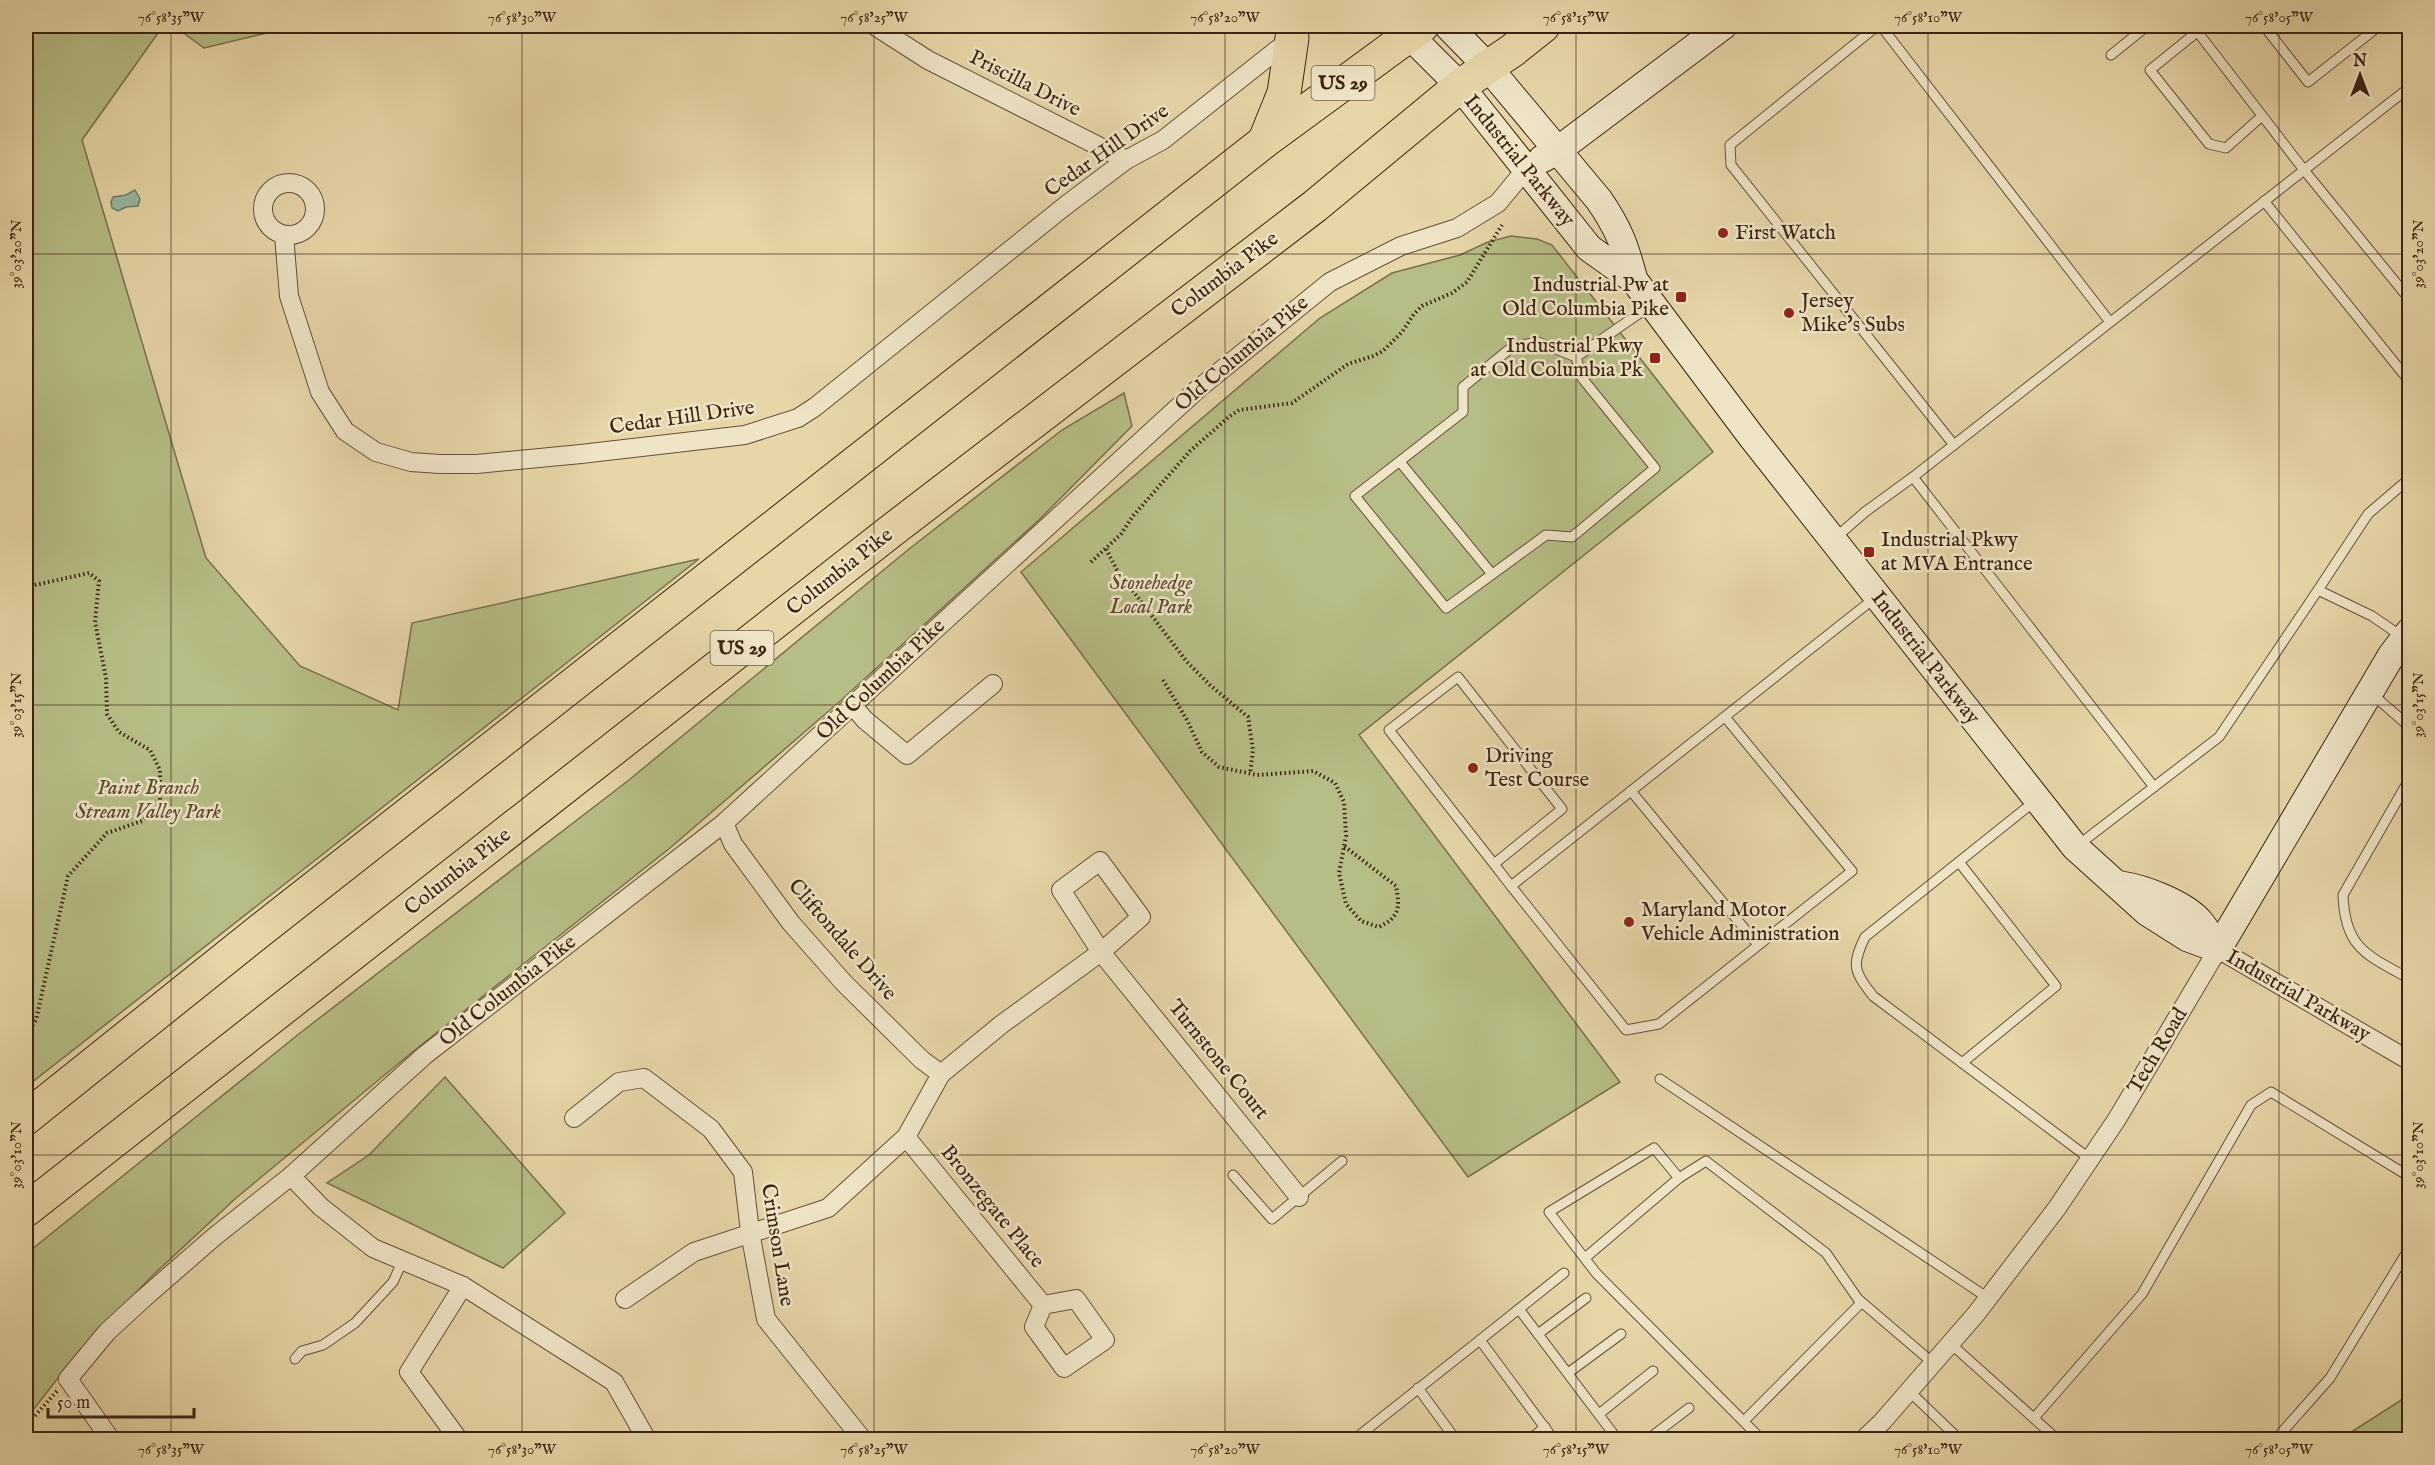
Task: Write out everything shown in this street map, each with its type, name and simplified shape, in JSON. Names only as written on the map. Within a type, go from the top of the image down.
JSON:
[{"type":"highway","name":"Columbia Pike","points":[[26,1210],[891,531],[1315,206],[1460,86],[1543,26]]},
{"type":"highway","name":"US 29","points":[[26,1118],[1264,141],[1416,30]]},
{"type":"highway","points":[[1264,141],[1284,93],[1300,32]]},
{"type":"street","name":"Priscilla Drive","points":[[875,26],[928,60],[1126,160]]},
{"type":"street","name":"Industrial Parkway","points":[[1448,26],[1488,67],[1558,150],[1612,220],[1624,243],[1634,280]]},
{"type":"street","name":"Old Columbia Pike","points":[[68,1379],[107,1332],[144,1298],[214,1237],[291,1176],[425,1055],[724,823],[1198,388],[1330,282],[1401,246],[1457,228],[1498,203],[1526,169],[1558,150],[1723,26]]},
{"type":"street","name":"Industrial Parkway","points":[[1416,30],[1589,248],[1634,280],[1877,597],[2075,847],[2116,884],[2140,887],[2168,900],[2198,920],[2218,949],[2409,1060]]},
{"type":"street","name":"Cedar Hill Drive","points":[[284,235],[289,296],[320,392],[345,431],[376,452],[411,462],[477,464],[722,438],[760,431],[798,418],[815,407],[1126,160],[1163,140],[1300,32]]},
{"type":"street","name":"Tech Road","points":[[1863,1440],[1951,1344],[2057,1208],[2117,1119],[2370,692],[2407,635]]},
{"type":"street","points":[[853,706],[865,720],[907,755],[993,684]]},
{"type":"street","name":"Cliftondale Drive","points":[[724,823],[733,843],[791,923],[844,983],[922,1060],[941,1074]]},
{"type":"street","points":[[625,1299],[694,1252],[828,1208],[906,1137],[941,1074],[1002,1024],[1101,952],[1141,917],[1100,861],[1061,890],[1101,952]]},
{"type":"street","name":"Turnstone Court","points":[[1101,952],[1299,1197]]},
{"type":"street","name":"Crimson Lane","points":[[574,1118],[619,1082],[644,1078],[711,1129],[742,1172],[766,1319],[863,1440]]},
{"type":"street","name":"Bronzegate Place","points":[[906,1137],[1043,1305]]},
{"type":"street","points":[[291,1176],[321,1207],[373,1248],[463,1286],[614,1382],[648,1440]]},
{"type":"street","points":[[449,1435],[409,1372],[463,1286]]},
{"type":"street","points":[[68,1379],[111,1440]]},
{"type":"lane","points":[[1954,445],[1731,165],[1730,145],[1879,26],[2110,322]]},
{"type":"lane","points":[[2111,55],[2147,26]]},
{"type":"lane","points":[[2264,26],[2308,82],[2379,26]]},
{"type":"lane","points":[[2262,116],[2226,148],[2209,144],[2150,70],[2195,29],[2304,170],[2409,300]]},
{"type":"lane","points":[[1833,540],[1865,512],[1954,445],[2409,87]]},
{"type":"lane","points":[[2264,201],[2409,382]]},
{"type":"lane","points":[[1576,357],[1652,304]]},
{"type":"lane","points":[[1538,342],[1576,357],[1582,378],[1655,468],[1572,537],[1546,535],[1446,608],[1355,496],[1463,412],[1463,387],[1512,347],[1538,342]]},
{"type":"lane","points":[[1400,462],[1492,574]]},
{"type":"lane","points":[[1913,477],[2154,787]]},
{"type":"lane","points":[[2075,847],[2219,737],[2368,514],[2409,478]]},
{"type":"lane","points":[[2318,590],[2407,635]]},
{"type":"lane","points":[[1512,886],[1877,597]]},
{"type":"lane","points":[[1494,864],[1562,809],[1458,677],[1389,730],[1494,864],[1626,1030],[1659,1024],[1852,871],[1725,717]]},
{"type":"lane","points":[[2370,692],[2409,727]]},
{"type":"lane","points":[[2409,778],[2343,895],[2344,916],[2350,937],[2367,954],[2409,979]]},
{"type":"lane","points":[[1631,791],[1758,945]]},
{"type":"lane","points":[[2037,800],[1865,937],[1855,957],[1858,977],[1873,996],[2090,1159]]},
{"type":"lane","points":[[1959,862],[2056,986],[1962,1063]]},
{"type":"lane","points":[[1660,1079],[1988,1299]]},
{"type":"lane","points":[[2034,1418],[2142,1294],[2251,1105],[2271,1092],[2409,1177]]},
{"type":"lane","points":[[1679,1178],[1654,1148],[1549,1212],[1596,1273],[1762,1440]]},
{"type":"lane","points":[[1233,1174],[1272,1219],[1342,1161]]},
{"type":"lane","points":[[1585,1258],[1679,1178],[1706,1161],[1826,1253],[1862,1303],[1933,1363]]},
{"type":"lane","points":[[2275,1440],[2330,1378],[2409,1246]]},
{"type":"lane","points":[[295,1359],[302,1351],[323,1345],[355,1323],[393,1282],[403,1260]]},
{"type":"lane","points":[[1357,1440],[1356,1438],[1418,1388],[1564,1274]]},
{"type":"lane","points":[[1538,1334],[1586,1298]]},
{"type":"lane","points":[[1744,1421],[1862,1303]]},
{"type":"lane","points":[[1519,1309],[1618,1440]]},
{"type":"lane","points":[[1568,1373],[1621,1334]]},
{"type":"lane","points":[[1480,1340],[1554,1440]]},
{"type":"lane","points":[[1951,1344],[2058,1440]]},
{"type":"lane","points":[[1599,1414],[1653,1371]]},
{"type":"lane","points":[[1418,1388],[1456,1440]]},
{"type":"lane","points":[[1909,1391],[1960,1440]]},
{"type":"lane","points":[[1647,1440],[1689,1407]]},
{"type":"lane","points":[[1529,1440],[1545,1427]]},
{"type":"path","points":[[1486,26],[1490,32]]},
{"type":"path","points":[[1091,562],[1106,549],[1190,452],[1230,416],[1239,410],[1292,403],[1347,364],[1383,351],[1402,332],[1422,306],[1462,287],[1502,225]]},
{"type":"path","points":[[1106,549],[1117,570],[1187,662],[1248,717],[1253,750],[1250,774]]},
{"type":"path","points":[[26,587],[89,573],[99,581],[95,622],[106,678],[107,714],[119,732],[150,750],[160,771],[160,806],[142,821],[107,833],[68,876],[36,1020],[26,1035]]},
{"type":"path","points":[[1163,680],[1187,720],[1202,752],[1219,767],[1250,774],[1313,771],[1335,783],[1344,802],[1346,836],[1344,846],[1339,873],[1346,904],[1361,921],[1379,927],[1392,921],[1400,904],[1396,886],[1344,846]]},
{"type":"path","points":[[26,1426],[68,1379]]},
{"type":"green space","name":"Paint Branch Stream Valley Park","points":[[26,26],[163,26],[82,140],[206,558],[300,666],[398,710],[412,623],[699,559],[26,1087]]},
{"type":"green space","points":[[174,26],[296,26],[204,48]]},
{"type":"green space","name":"Stonehedge Local Park","points":[[1511,236],[1537,239],[1552,245],[1713,452],[1359,735],[1620,1082],[1468,1177],[1021,572],[1320,318],[1392,273],[1460,255],[1488,242]]},
{"type":"green space","points":[[1124,393],[1132,426],[1040,519],[837,704],[670,848],[410,1054],[236,1198],[150,1278],[76,1355],[26,1419],[26,1254],[300,1033],[629,780],[909,549],[1062,430]]},
{"type":"green space","points":[[445,1077],[565,1213],[503,1268],[327,1183],[369,1155]]},
{"type":"green space","points":[[2409,1395],[2409,1439],[2340,1439],[2342,1438]]},
{"type":"shaded area","points":[[135,190],[140,199],[138,206],[126,207],[118,211],[112,208],[113,197],[126,195]]},
{"type":"place","name":"First Watch","points":[[1723,233]]},
{"type":"place","name":"Industrial Pw at Old Columbia Pike","points":[[1681,297]]},
{"type":"place","name":"Jersey Mike's Subs","points":[[1789,313]]},
{"type":"place","name":"Industrial Pkwy at Old Columbia Pk","points":[[1655,358]]},
{"type":"place","name":"Industrial Pkwy at MVA Entrance","points":[[1869,552]]},
{"type":"place","name":"Driving Test Course","points":[[1473,768]]},
{"type":"place","name":"Maryland Motor Vehicle Administration","points":[[1629,922]]}]
